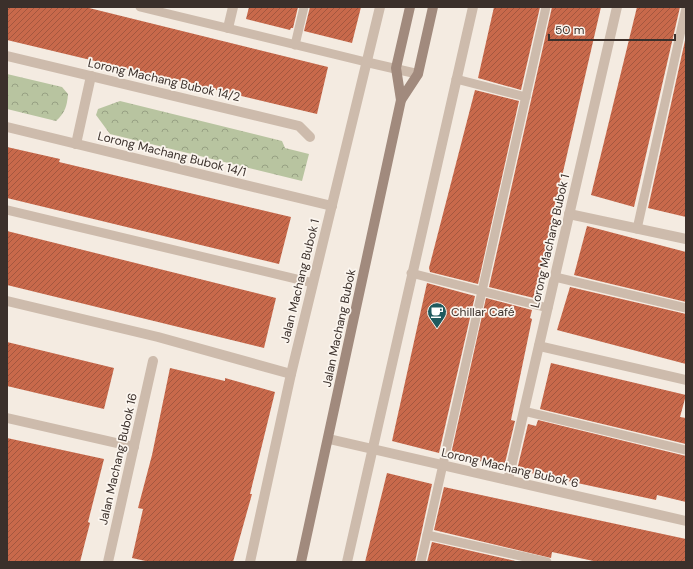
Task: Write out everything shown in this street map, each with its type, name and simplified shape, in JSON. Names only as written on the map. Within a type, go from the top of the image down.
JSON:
[{"type":"main road","name":"Jalan Machang Bubok","points":[[402,100],[396,68],[410,7]]},
{"type":"main road","name":"Jalan Machang Bubok","points":[[301,562],[402,100],[418,74],[433,7]]},
{"type":"street","points":[[228,28],[233,7]]},
{"type":"street","name":"Jalan Machang Bubok 1","points":[[250,562],[291,374],[380,7]]},
{"type":"street","points":[[347,562],[411,273],[473,7]]},
{"type":"street","name":"Lorong Machang Bubok 1","points":[[508,480],[617,7]]},
{"type":"street","name":"Lorong Machang Bubok 14/2","points":[[7,56],[299,126],[310,137]]},
{"type":"street","points":[[366,62],[418,74]]},
{"type":"street","points":[[76,144],[92,76]]},
{"type":"street","name":"Lorong Machang Bubok 14/1","points":[[7,127],[332,206]]},
{"type":"street","points":[[569,214],[686,240]]},
{"type":"street","points":[[7,301],[158,337],[291,374]]},
{"type":"street","points":[[539,346],[686,380]]},
{"type":"street","name":"Jalan Machang Bubok 16","points":[[108,562],[153,362]]},
{"type":"street","points":[[7,418],[134,447]]},
{"type":"street","name":"Lorong Machang Bubok 6","points":[[329,439],[686,521]]},
{"type":"lane","points":[[140,7],[366,62]]},
{"type":"lane","points":[[295,44],[304,7]]},
{"type":"lane","points":[[421,562],[546,7]]},
{"type":"lane","points":[[637,229],[686,8]]},
{"type":"lane","points":[[456,79],[526,97]]},
{"type":"lane","points":[[7,210],[313,284]]},
{"type":"lane","points":[[411,273],[548,308]]},
{"type":"lane","points":[[555,277],[686,308]]},
{"type":"lane","points":[[524,411],[686,450]]},
{"type":"lane","points":[[428,535],[547,562]]},
{"type":"green space","points":[[7,74],[62,87],[68,94],[66,106],[62,115],[56,121],[7,109]]},
{"type":"green space","points":[[120,101],[282,141],[285,148],[309,154],[302,181],[110,134],[96,115],[98,109]]},
{"type":"building","points":[[7,7],[85,7],[328,67],[317,114],[7,40]]},
{"type":"building","points":[[249,7],[298,7],[293,28],[290,30],[246,19]]},
{"type":"building","points":[[310,7],[361,7],[352,43],[304,31]]},
{"type":"building","points":[[494,7],[540,7],[521,90],[478,78]]},
{"type":"building","points":[[552,7],[601,7],[534,298],[489,287]]},
{"type":"building","points":[[637,7],[680,7],[634,207],[591,195]]},
{"type":"building","points":[[686,36],[686,217],[648,208]]},
{"type":"building","points":[[475,90],[519,101],[478,284],[430,272],[429,268]]},
{"type":"building","points":[[7,147],[60,159],[59,162],[291,217],[279,264],[7,198]]},
{"type":"building","points":[[587,226],[686,252],[686,302],[574,275]]},
{"type":"building","points":[[7,231],[276,298],[264,348],[7,285]]},
{"type":"building","points":[[427,283],[475,296],[439,453],[392,441]]},
{"type":"building","points":[[570,287],[686,314],[686,364],[557,330]]},
{"type":"building","points":[[486,298],[532,310],[530,318],[532,319],[511,420],[515,421],[504,467],[451,454]]},
{"type":"building","points":[[7,342],[114,368],[104,409],[7,386]]},
{"type":"building","points":[[551,363],[686,395],[680,417],[686,418],[686,444],[540,409]]},
{"type":"building","points":[[170,368],[225,381],[225,378],[275,392],[250,494],[252,494],[233,562],[150,562],[132,558],[143,509],[138,508],[152,455]]},
{"type":"building","points":[[538,420],[686,456],[686,502],[657,495],[656,500],[517,470],[528,424],[536,426]]},
{"type":"building","points":[[7,438],[104,459],[88,522],[90,523],[80,562],[7,562]]},
{"type":"building","points":[[387,473],[432,484],[415,562],[365,562]]},
{"type":"building","points":[[444,487],[686,539],[686,562],[598,562],[552,552],[551,558],[434,530]]},
{"type":"building","points":[[432,542],[520,562],[427,562]]},
{"type":"place","name":"Chillar Café","points":[[437,329]]}]
